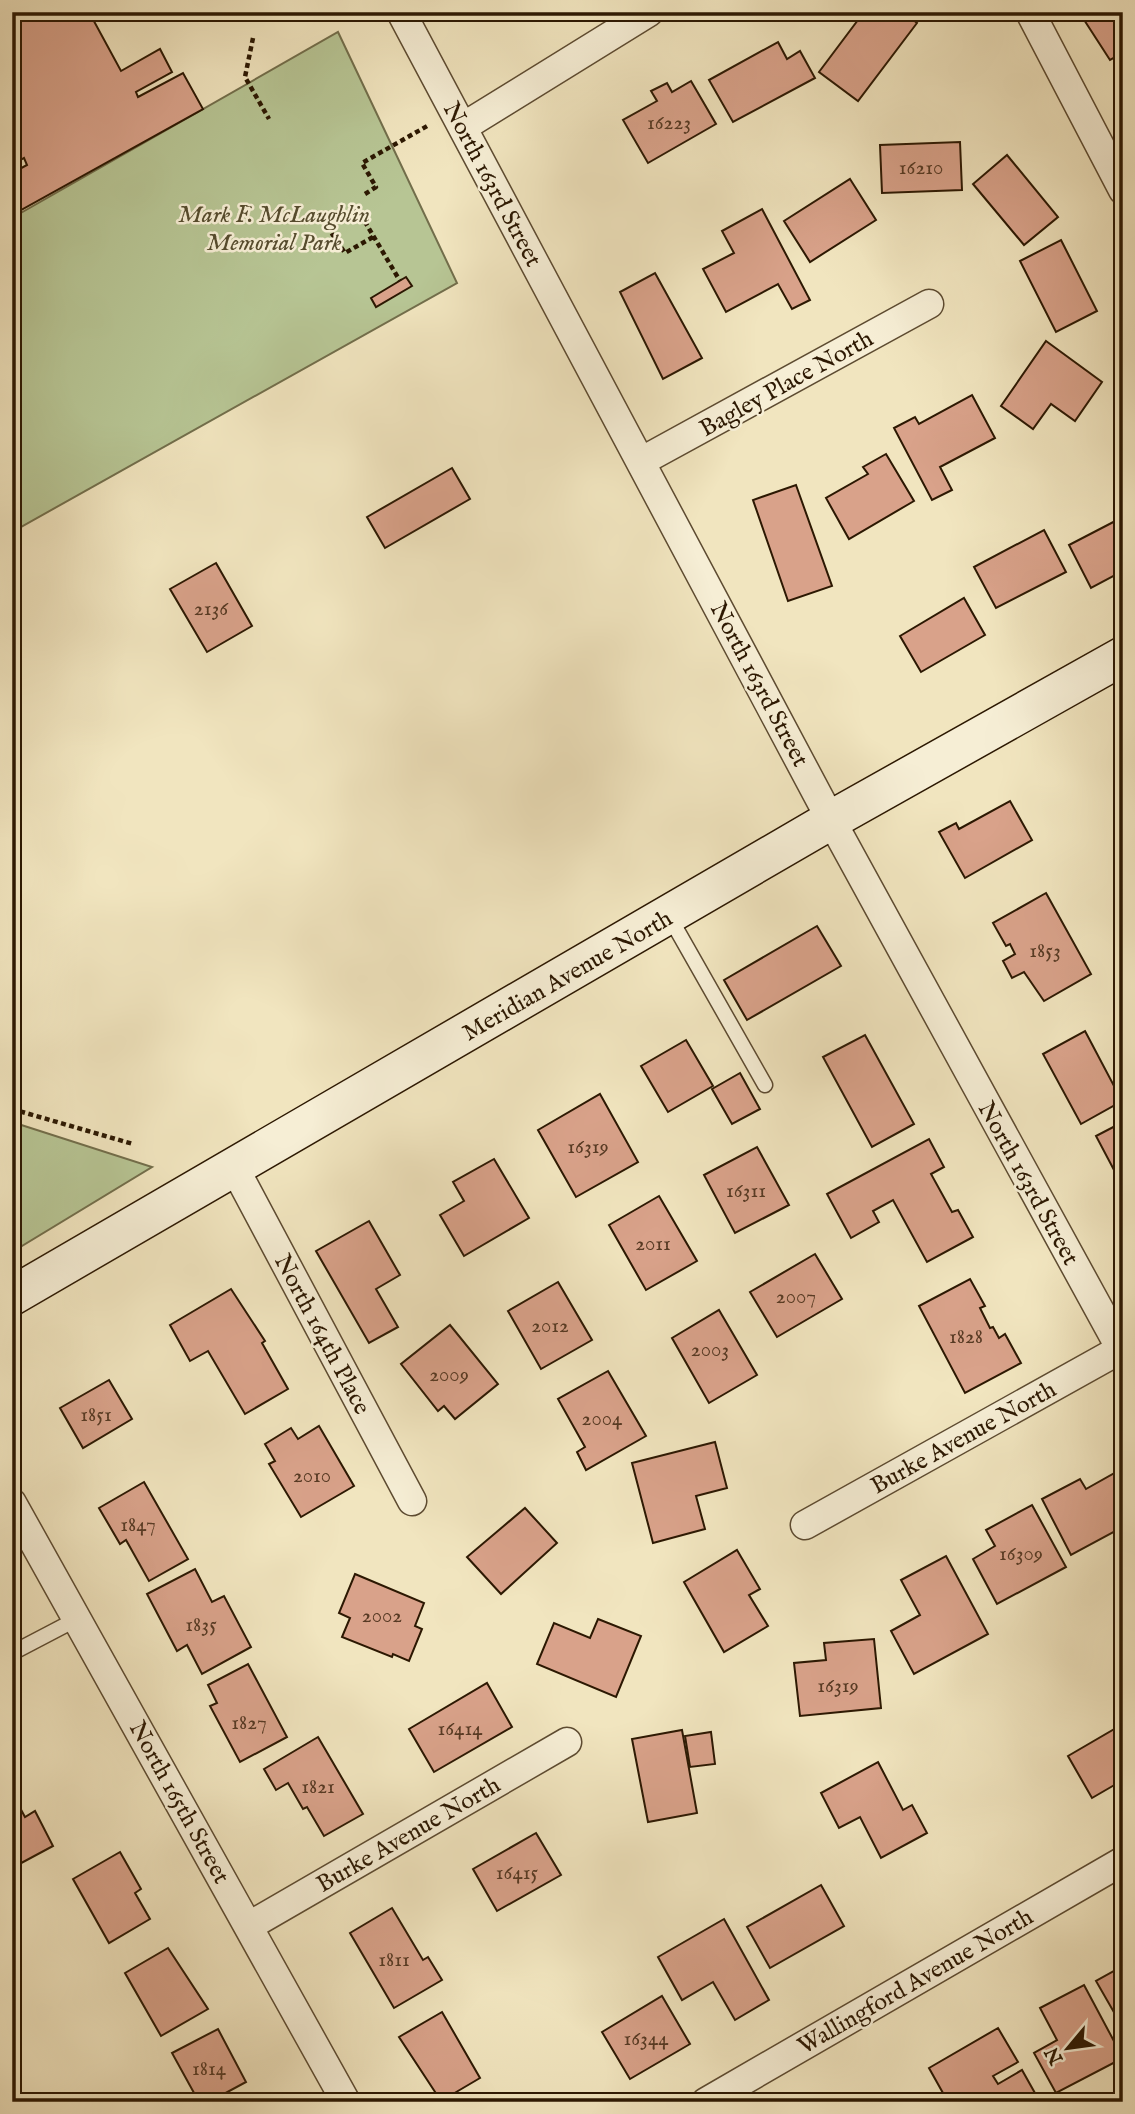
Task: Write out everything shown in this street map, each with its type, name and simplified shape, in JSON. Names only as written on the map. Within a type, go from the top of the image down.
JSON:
[{"type":"street","name":"North 163rd Street","points":[[401,12],[831,820],[1122,1351]]},
{"type":"street","points":[[463,127],[649,12]]},
{"type":"street","points":[[1030,12],[1123,190]]},
{"type":"street","name":"Bagley Place North","points":[[642,461],[929,304]]},
{"type":"street","name":"Meridian Avenue North","points":[[12,1296],[831,820],[1123,656]]},
{"type":"street","name":"North 164th Place","points":[[234,1167],[412,1501]]},
{"type":"street","name":"Burke Avenue North","points":[[805,1525],[1122,1351]]},
{"type":"street","name":"North 165th Street","points":[[12,1503],[346,2102]]},
{"type":"street","name":"Burke Avenue North","points":[[249,1926],[567,1742]]},
{"type":"street","name":"Wallingford Avenue North","points":[[706,2102],[1123,1861]]},
{"type":"lane","points":[[669,915],[765,1085]]},
{"type":"lane","points":[[12,1653],[77,1619]]},
{"type":"path","points":[[253,38],[245,77],[269,119]]},
{"type":"path","points":[[365,194],[376,187],[362,163],[413,134]]},
{"type":"path","points":[[373,237],[345,253],[328,228],[358,210],[400,281]]},
{"type":"path","points":[[12,1110],[133,1144]]},
{"type":"green space","name":"Mark F. McLaughlin Memorial Park","points":[[338,32],[457,283],[12,532],[12,218]]},
{"type":"green space","points":[[12,1122],[152,1167],[12,1252]]},
{"type":"building","points":[[30,12],[89,12],[121,71],[160,49],[172,72],[136,92],[138,97],[183,73],[203,109],[12,215],[12,173],[27,165],[24,158],[12,165],[12,22]]},
{"type":"building","points":[[864,12],[904,12],[917,23],[858,101],[819,72]]},
{"type":"building","points":[[1079,12],[1123,12],[1123,53],[1110,60]]},
{"type":"building","points":[[778,42],[787,59],[800,51],[815,78],[733,122],[709,80]]},
{"type":"building","points":[[691,81],[716,124],[648,163],[623,120],[657,101],[651,91],[667,83],[672,92]]},
{"type":"building","points":[[960,142],[962,190],[882,193],[880,145]]},
{"type":"building","points":[[1007,155],[1058,217],[1024,245],[973,184]]},
{"type":"building","points":[[850,179],[876,220],[810,262],[784,221]]},
{"type":"building","points":[[762,209],[810,300],[792,309],[778,284],[726,312],[703,269],[734,253],[722,231]]},
{"type":"building","points":[[1061,240],[1097,311],[1056,332],[1020,261]]},
{"type":"building","points":[[655,273],[702,358],[663,379],[620,292]]},
{"type":"building","points":[[406,277],[412,286],[376,307],[371,298]]},
{"type":"building","points":[[1046,341],[1102,382],[1075,421],[1051,404],[1033,429],[1001,406]]},
{"type":"building","points":[[972,395],[995,438],[940,467],[952,490],[932,500],[894,428],[915,417],[919,424]]},
{"type":"building","points":[[886,454],[914,501],[849,539],[826,498],[868,474],[863,467]]},
{"type":"building","points":[[452,468],[470,499],[385,548],[367,517]]},
{"type":"building","points":[[796,485],[832,586],[788,601],[753,500]]},
{"type":"building","points":[[1123,517],[1123,571],[1091,588],[1069,545]]},
{"type":"building","points":[[1044,530],[1066,572],[996,608],[974,567]]},
{"type":"building","points":[[216,563],[252,626],[207,652],[170,589]]},
{"type":"building","points":[[964,598],[985,635],[921,672],[900,636]]},
{"type":"building","points":[[1010,801],[1032,840],[965,878],[939,832],[956,823],[959,829]]},
{"type":"building","points":[[1046,893],[1091,974],[1044,1001],[1024,972],[1012,978],[1003,961],[1015,954],[1010,944],[1006,946],[993,923]]},
{"type":"building","points":[[817,926],[841,966],[747,1020],[724,980]]},
{"type":"building","points":[[1085,1031],[1122,1101],[1081,1124],[1043,1054]]},
{"type":"building","points":[[865,1035],[914,1124],[872,1147],[823,1057]]},
{"type":"building","points":[[686,1040],[713,1086],[668,1112],[641,1066]]},
{"type":"building","points":[[740,1073],[760,1109],[732,1124],[712,1089]]},
{"type":"building","points":[[600,1094],[638,1162],[576,1197],[538,1130]]},
{"type":"building","points":[[1123,1122],[1123,1187],[1096,1136]]},
{"type":"building","points":[[929,1139],[944,1167],[931,1174],[952,1212],[958,1210],[973,1237],[927,1262],[893,1200],[873,1211],[879,1222],[851,1238],[827,1194]]},
{"type":"building","points":[[757,1147],[789,1205],[735,1233],[704,1175]]},
{"type":"building","points":[[494,1159],[529,1218],[464,1256],[440,1215],[464,1201],[453,1182]]},
{"type":"building","points":[[659,1196],[697,1261],[646,1290],[609,1225]]},
{"type":"building","points":[[369,1221],[400,1275],[376,1289],[398,1327],[369,1343],[316,1251]]},
{"type":"building","points":[[815,1254],[842,1299],[777,1337],[750,1292]]},
{"type":"building","points":[[970,1279],[985,1306],[980,1308],[990,1328],[993,1327],[999,1338],[1005,1334],[1021,1363],[965,1393],[919,1306]]},
{"type":"building","points":[[558,1282],[592,1340],[541,1369],[508,1311]]},
{"type":"building","points":[[231,1289],[265,1341],[262,1343],[288,1389],[245,1414],[208,1351],[190,1361],[170,1325]]},
{"type":"building","points":[[719,1310],[757,1375],[709,1403],[672,1338]]},
{"type":"building","points":[[450,1325],[498,1384],[455,1419],[444,1406],[438,1411],[401,1364]]},
{"type":"building","points":[[608,1371],[646,1436],[586,1470],[577,1452],[585,1447],[558,1399]]},
{"type":"building","points":[[109,1380],[132,1419],[83,1448],[60,1408]]},
{"type":"building","points":[[319,1426],[354,1486],[301,1517],[269,1464],[275,1461],[265,1444],[291,1428],[298,1439]]},
{"type":"building","points":[[715,1442],[727,1488],[696,1496],[705,1529],[653,1543],[632,1463]]},
{"type":"building","points":[[1120,1470],[1123,1527],[1071,1555],[1042,1499],[1080,1479],[1086,1489]]},
{"type":"building","points":[[144,1482],[188,1559],[149,1581],[126,1540],[120,1544],[99,1508]]},
{"type":"building","points":[[1032,1505],[1066,1567],[997,1604],[973,1559],[995,1546],[986,1530]]},
{"type":"building","points":[[525,1508],[557,1543],[501,1594],[467,1557]]},
{"type":"building","points":[[737,1550],[760,1589],[749,1595],[768,1626],[724,1652],[684,1582]]},
{"type":"building","points":[[946,1556],[988,1634],[914,1674],[891,1631],[920,1615],[901,1580]]},
{"type":"building","points":[[195,1569],[212,1602],[224,1596],[251,1647],[202,1674],[187,1645],[177,1651],[147,1594]]},
{"type":"building","points":[[355,1574],[424,1603],[415,1626],[422,1629],[409,1661],[342,1637],[350,1618],[339,1613]]},
{"type":"building","points":[[598,1619],[641,1636],[616,1697],[537,1664],[554,1623],[590,1638]]},
{"type":"building","points":[[874,1639],[881,1708],[800,1716],[794,1663],[826,1660],[824,1643]]},
{"type":"building","points":[[248,1664],[287,1737],[240,1762],[210,1706],[217,1703],[208,1685]]},
{"type":"building","points":[[487,1683],[512,1727],[434,1772],[409,1729]]},
{"type":"building","points":[[1123,1724],[1123,1780],[1092,1798],[1068,1756]]},
{"type":"building","points":[[682,1730],[697,1813],[648,1822],[632,1739]]},
{"type":"building","points":[[711,1732],[715,1764],[690,1767],[685,1736]]},
{"type":"building","points":[[318,1737],[363,1814],[324,1836],[307,1807],[303,1809],[288,1783],[276,1790],[264,1769]]},
{"type":"building","points":[[878,1762],[903,1810],[912,1805],[927,1833],[881,1858],[860,1817],[839,1828],[821,1793]]},
{"type":"building","points":[[12,1793],[25,1817],[35,1811],[53,1846],[12,1868]]},
{"type":"building","points":[[536,1833],[561,1875],[497,1911],[473,1869]]},
{"type":"building","points":[[120,1852],[141,1889],[135,1893],[150,1919],[109,1943],[73,1879]]},
{"type":"building","points":[[821,1885],[844,1926],[770,1968],[747,1927]]},
{"type":"building","points":[[392,1908],[423,1960],[428,1957],[442,1980],[394,2008],[350,1933]]},
{"type":"building","points":[[724,1919],[769,2000],[735,2020],[713,1982],[682,2000],[658,1957]]},
{"type":"building","points":[[168,1948],[208,2009],[161,2036],[125,1973]]},
{"type":"building","points":[[1123,1966],[1123,2028],[1096,1981]]},
{"type":"building","points":[[1084,1985],[1123,2058],[1056,2093],[1034,2053],[1057,2040],[1040,2008]]},
{"type":"building","points":[[662,1996],[690,2044],[630,2079],[602,2032]]},
{"type":"building","points":[[442,2012],[480,2078],[441,2101],[399,2037]]},
{"type":"building","points":[[998,2028],[1018,2062],[993,2076],[998,2084],[1022,2070],[1040,2102],[948,2102],[929,2068]]},
{"type":"building","points":[[218,2029],[246,2082],[209,2102],[199,2102],[172,2053]]},
{"type":"building","points":[[547,2094],[552,2102],[533,2102]]}]
